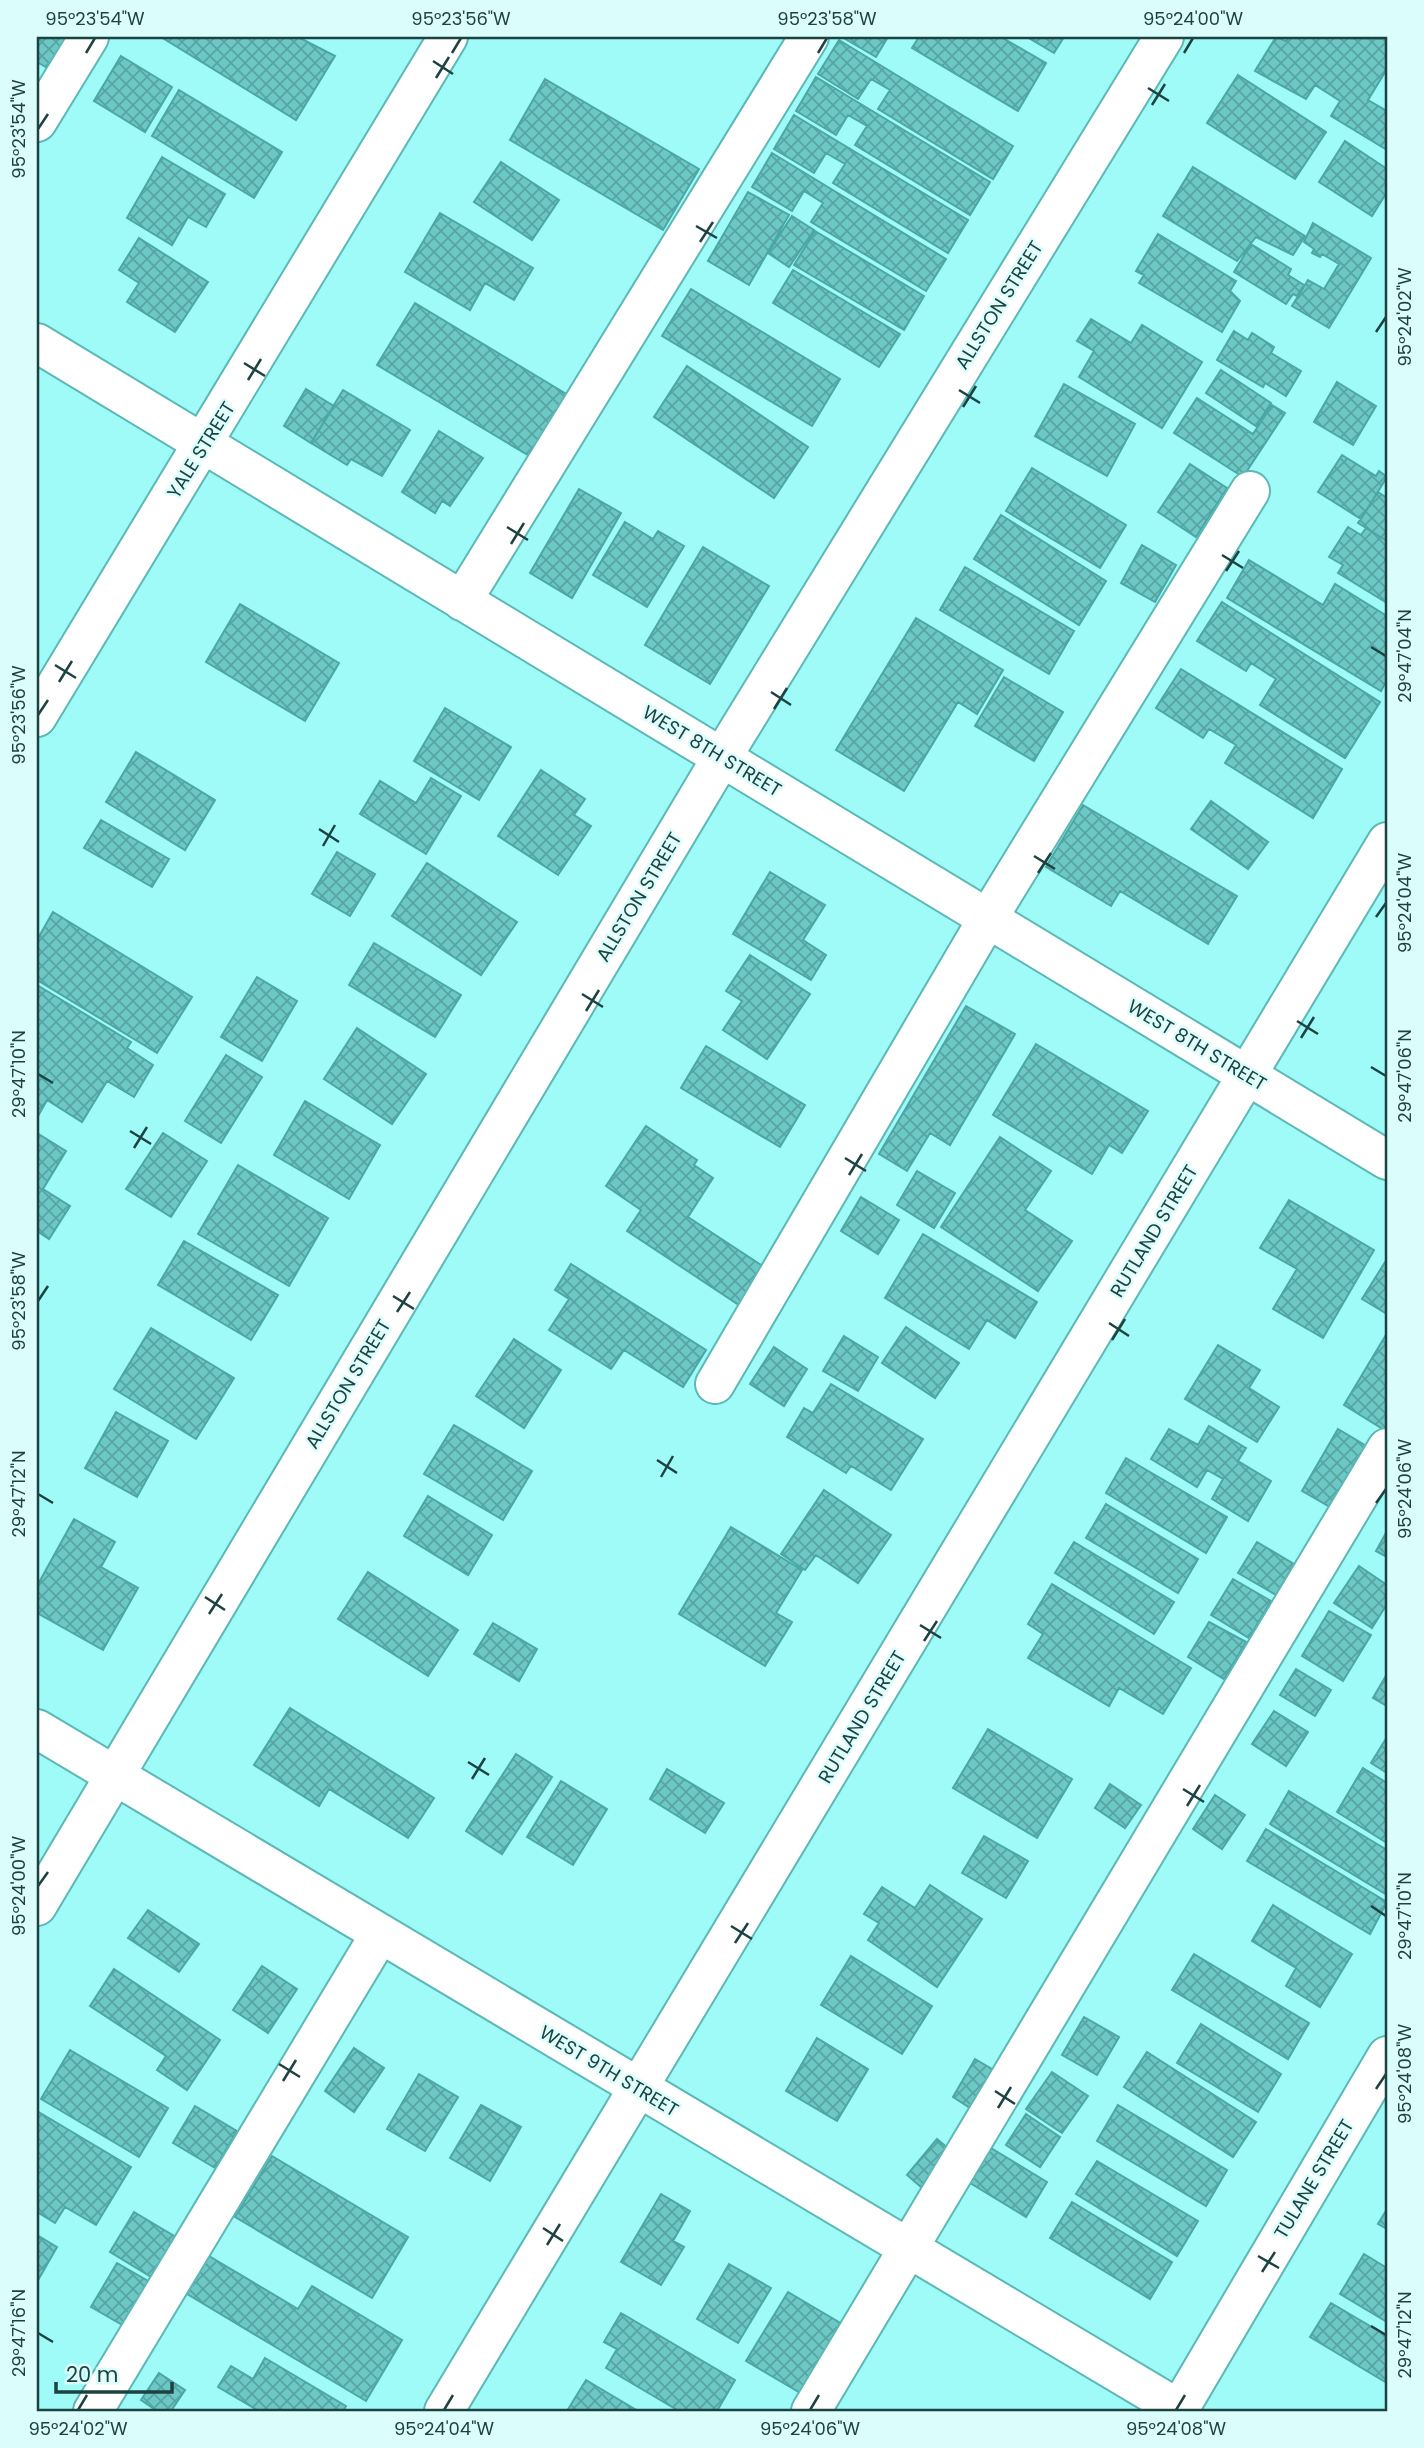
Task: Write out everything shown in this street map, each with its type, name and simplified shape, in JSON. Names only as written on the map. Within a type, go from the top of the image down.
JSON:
[{"type":"street","points":[[37,122],[89,37]]},
{"type":"street","name":"YALE STREET","points":[[37,717],[448,37]]},
{"type":"street","points":[[463,601],[809,37]]},
{"type":"street","name":"ALLSTON STREET","points":[[37,1906],[722,757],[1164,37]]},
{"type":"street","name":"WEST 8TH STREET","points":[[37,343],[1387,1160]]},
{"type":"street","points":[[715,1384],[988,918],[1250,491]]},
{"type":"street","name":"RUTLAND STREET","points":[[444,2411],[1387,842]]},
{"type":"street","points":[[811,2411],[1387,1448]]},
{"type":"street","name":"WEST 9TH STREET","points":[[37,1729],[1179,2411]]},
{"type":"street","points":[[93,2411],[380,1934]]},
{"type":"street","name":"TULANE STREET","points":[[1179,2411],[1387,2056]]},
{"type":"building","points":[[37,37],[69,37],[49,69],[37,62]]},
{"type":"building","points":[[161,37],[298,37],[335,56],[296,120]]},
{"type":"building","points":[[842,37],[888,37],[876,57]]},
{"type":"building","points":[[919,37],[1001,37],[1046,63],[1018,111],[912,48]]},
{"type":"building","points":[[1027,37],[1064,37],[1054,53]]},
{"type":"building","points":[[1276,37],[1286,41],[1289,37],[1387,39],[1387,69],[1368,100],[1387,111],[1387,150],[1331,116],[1340,101],[1315,85],[1306,99],[1255,71]]},
{"type":"building","points":[[839,40],[1013,146],[993,179],[878,109],[890,90],[871,79],[858,99],[818,74]]},
{"type":"building","points":[[121,56],[172,87],[145,132],[94,101]]},
{"type":"building","points":[[1238,75],[1326,132],[1295,179],[1207,123]]},
{"type":"building","points":[[816,77],[990,182],[970,215],[855,145],[867,126],[848,115],[836,135],[796,111]]},
{"type":"building","points":[[545,79],[699,169],[663,230],[510,140]]},
{"type":"building","points":[[179,90],[282,152],[254,198],[152,136]]},
{"type":"building","points":[[794,115],[968,220],[948,253],[833,183],[845,164],[826,153],[814,173],[774,149]]},
{"type":"building","points":[[1345,141],[1387,169],[1387,192],[1372,216],[1319,182]]},
{"type":"building","points":[[772,153],[946,259],[926,291],[811,222],[823,203],[804,191],[792,211],[752,187]]},
{"type":"building","points":[[162,157],[225,194],[206,227],[188,217],[172,245],[127,218]]},
{"type":"building","points":[[501,162],[559,200],[532,240],[474,202]]},
{"type":"building","points":[[1193,167],[1305,236],[1293,255],[1256,237],[1237,261],[1163,216]]},
{"type":"building","points":[[748,192],[789,215],[749,285],[708,261]]},
{"type":"building","points":[[440,213],[533,268],[514,300],[485,283],[470,310],[405,272]]},
{"type":"building","points":[[792,216],[814,230],[789,267],[768,253]]},
{"type":"building","points":[[1313,223],[1371,258],[1329,328],[1292,306],[1308,280],[1324,289],[1339,264],[1322,254],[1320,257],[1312,253],[1314,249],[1304,242]]},
{"type":"building","points":[[815,231],[924,296],[904,330],[794,265]]},
{"type":"building","points":[[1158,234],[1236,281],[1230,291],[1240,301],[1222,332],[1139,283],[1144,275],[1136,271]]},
{"type":"building","points":[[139,238],[208,282],[175,332],[127,302],[139,283],[119,270]]},
{"type":"building","points":[[1251,244],[1291,269],[1288,275],[1304,285],[1297,296],[1293,294],[1286,304],[1234,272]]},
{"type":"building","points":[[793,270],[900,334],[879,367],[773,303]]},
{"type":"building","points":[[691,289],[840,379],[812,426],[662,336]]},
{"type":"building","points":[[415,303],[568,395],[531,457],[377,365]]},
{"type":"building","points":[[1091,319],[1131,343],[1142,325],[1202,362],[1162,428],[1079,377],[1094,351],[1077,341]]},
{"type":"building","points":[[1234,331],[1248,340],[1252,333],[1274,347],[1271,353],[1301,371],[1286,396],[1265,383],[1263,387],[1217,360]]},
{"type":"building","points":[[687,366],[808,447],[774,498],[654,417]]},
{"type":"building","points":[[1221,370],[1271,403],[1256,426],[1206,393]]},
{"type":"building","points":[[1337,382],[1376,406],[1353,445],[1314,422]]},
{"type":"building","points":[[1064,384],[1135,424],[1107,476],[1035,436]]},
{"type":"building","points":[[306,389],[334,406],[311,443],[284,426]]},
{"type":"building","points":[[343,390],[410,430],[382,476],[351,459],[347,465],[311,443]]},
{"type":"building","points":[[1197,398],[1253,434],[1272,405],[1285,413],[1243,477],[1174,433]]},
{"type":"building","points":[[439,431],[483,458],[450,506],[442,501],[435,513],[402,492]]},
{"type":"building","points":[[1342,455],[1376,476],[1379,471],[1387,477],[1361,519],[1318,492]]},
{"type":"building","points":[[1190,464],[1227,488],[1196,537],[1158,512]]},
{"type":"building","points":[[1032,468],[1126,525],[1100,568],[1006,511]]},
{"type":"building","points":[[579,489],[621,513],[572,598],[530,573]]},
{"type":"building","points":[[1378,492],[1387,498],[1387,541],[1358,523]]},
{"type":"building","points":[[1001,515],[1106,581],[1079,625],[974,559]]},
{"type":"building","points":[[625,522],[653,539],[658,531],[684,546],[647,607],[593,575]]},
{"type":"building","points":[[1348,527],[1361,535],[1366,528],[1387,541],[1387,603],[1338,573],[1343,565],[1329,557]]},
{"type":"building","points":[[1142,545],[1176,565],[1155,602],[1121,583]]},
{"type":"building","points":[[703,547],[769,586],[710,684],[645,645]]},
{"type":"building","points":[[1249,560],[1323,605],[1335,584],[1387,616],[1387,680],[1381,691],[1227,598]]},
{"type":"building","points":[[965,567],[1074,631],[1049,674],[940,610]]},
{"type":"building","points":[[1222,602],[1380,702],[1345,758],[1260,705],[1276,679],[1251,663],[1246,671],[1197,641]]},
{"type":"building","points":[[240,604],[339,663],[305,721],[206,662]]},
{"type":"building","points":[[916,618],[1003,670],[977,714],[958,702],[904,791],[836,750]]},
{"type":"building","points":[[1181,669],[1342,769],[1313,818],[1225,763],[1236,745],[1209,729],[1203,738],[1156,708]]},
{"type":"building","points":[[1004,677],[1063,712],[1034,761],[975,726]]},
{"type":"building","points":[[445,708],[511,747],[479,800],[414,761]]},
{"type":"building","points":[[136,752],[215,800],[185,850],[106,802]]},
{"type":"building","points":[[541,770],[585,799],[574,815],[591,826],[558,875],[498,836]]},
{"type":"building","points":[[431,778],[461,796],[426,854],[360,814],[380,781],[416,803]]},
{"type":"building","points":[[1211,801],[1268,842],[1248,869],[1191,829]]},
{"type":"building","points":[[1083,805],[1237,896],[1208,944],[1120,891],[1111,906],[1046,867]]},
{"type":"building","points":[[101,820],[169,859],[152,887],[84,848]]},
{"type":"building","points":[[337,852],[375,874],[350,916],[312,894]]},
{"type":"building","points":[[427,863],[517,922],[481,975],[392,916]]},
{"type":"building","points":[[770,872],[825,905],[803,940],[826,955],[811,980],[733,934]]},
{"type":"building","points":[[53,912],[192,997],[157,1053],[37,980],[37,940]]},
{"type":"building","points":[[374,943],[461,995],[435,1037],[349,985]]},
{"type":"building","points":[[750,955],[810,994],[767,1059],[723,1030],[742,1001],[726,991]]},
{"type":"building","points":[[257,977],[297,1001],[262,1061],[221,1037]]},
{"type":"building","points":[[37,985],[131,1042],[127,1048],[153,1065],[134,1097],[107,1081],[82,1122],[47,1100],[37,1118]]},
{"type":"building","points":[[966,1006],[1015,1034],[950,1145],[930,1133],[907,1171],[879,1154]]},
{"type":"building","points":[[357,1028],[426,1074],[392,1124],[324,1079]]},
{"type":"building","points":[[1036,1044],[1148,1111],[1122,1153],[1109,1145],[1092,1174],[993,1115]]},
{"type":"building","points":[[706,1046],[805,1105],[780,1147],[681,1088]]},
{"type":"building","points":[[226,1055],[262,1077],[221,1143],[185,1121]]},
{"type":"building","points":[[305,1101],[380,1145],[349,1199],[274,1155]]},
{"type":"building","points":[[646,1126],[697,1160],[694,1165],[713,1178],[688,1217],[764,1267],[739,1305],[627,1231],[641,1210],[606,1186]]},
{"type":"building","points":[[37,1133],[66,1151],[43,1189],[70,1206],[49,1239],[37,1231]]},
{"type":"building","points":[[163,1133],[207,1161],[171,1217],[126,1189]]},
{"type":"building","points":[[1000,1137],[1051,1171],[1025,1210],[1072,1241],[1038,1291],[941,1227]]},
{"type":"building","points":[[238,1165],[328,1218],[289,1286],[198,1234]]},
{"type":"building","points":[[917,1171],[955,1193],[934,1228],[897,1205]]},
{"type":"building","points":[[861,1197],[899,1220],[878,1254],[841,1231]]},
{"type":"building","points":[[1289,1200],[1374,1250],[1323,1338],[1273,1309],[1297,1269],[1260,1248]]},
{"type":"building","points":[[923,1234],[1037,1302],[1015,1338],[987,1320],[969,1349],[885,1298]]},
{"type":"building","points":[[184,1241],[278,1295],[251,1340],[158,1285]]},
{"type":"building","points":[[1387,1259],[1387,1314],[1362,1299]]},
{"type":"building","points":[[571,1264],[706,1350],[683,1387],[624,1350],[611,1369],[549,1330],[569,1299],[555,1290]]},
{"type":"building","points":[[906,1327],[959,1363],[935,1398],[882,1363]]},
{"type":"building","points":[[151,1328],[234,1378],[196,1439],[114,1389]]},
{"type":"building","points":[[1387,1333],[1387,1429],[1386,1431],[1344,1405]]},
{"type":"building","points":[[844,1336],[878,1357],[858,1391],[823,1371]]},
{"type":"building","points":[[514,1339],[561,1370],[524,1428],[476,1396]]},
{"type":"building","points":[[1218,1345],[1260,1370],[1249,1388],[1279,1407],[1257,1442],[1185,1399]]},
{"type":"building","points":[[774,1347],[807,1369],[784,1406],[750,1384]]},
{"type":"building","points":[[831,1384],[923,1439],[891,1490],[851,1466],[846,1473],[787,1437],[804,1408],[813,1413]]},
{"type":"building","points":[[116,1412],[168,1441],[137,1497],[85,1468]]},
{"type":"building","points":[[454,1425],[532,1471],[503,1520],[424,1474]]},
{"type":"building","points":[[1209,1426],[1246,1448],[1238,1461],[1271,1481],[1248,1521],[1212,1499],[1223,1479],[1207,1470],[1197,1487],[1151,1459],[1169,1429],[1198,1445]]},
{"type":"building","points":[[1338,1429],[1370,1448],[1335,1510],[1302,1491]]},
{"type":"building","points":[[1126,1458],[1227,1517],[1206,1553],[1106,1493]]},
{"type":"building","points":[[824,1490],[891,1535],[858,1583],[816,1555],[805,1570],[781,1554]]},
{"type":"building","points":[[428,1496],[492,1535],[468,1575],[404,1536]]},
{"type":"building","points":[[1106,1504],[1198,1559],[1178,1593],[1086,1538]]},
{"type":"building","points":[[74,1519],[115,1542],[101,1567],[138,1588],[103,1650],[37,1613],[37,1586]]},
{"type":"building","points":[[731,1527],[802,1570],[776,1613],[792,1622],[765,1666],[679,1614]]},
{"type":"building","points":[[1387,1531],[1387,1557],[1376,1551]]},
{"type":"building","points":[[1074,1542],[1174,1602],[1154,1634],[1055,1573]]},
{"type":"building","points":[[1257,1542],[1294,1564],[1276,1595],[1238,1573]]},
{"type":"building","points":[[1359,1566],[1387,1585],[1387,1604],[1372,1628],[1334,1603]]},
{"type":"building","points":[[368,1572],[458,1630],[428,1676],[338,1619]]},
{"type":"building","points":[[1233,1579],[1271,1601],[1249,1638],[1211,1615]]},
{"type":"building","points":[[1052,1584],[1191,1668],[1163,1714],[1119,1688],[1109,1706],[1028,1658],[1043,1634],[1028,1624]]},
{"type":"building","points":[[1329,1611],[1371,1635],[1343,1681],[1302,1656]]},
{"type":"building","points":[[1209,1622],[1246,1642],[1224,1679],[1188,1657]]},
{"type":"building","points":[[493,1623],[537,1649],[519,1681],[474,1654]]},
{"type":"building","points":[[1296,1669],[1331,1690],[1315,1716],[1280,1695]]},
{"type":"building","points":[[1387,1674],[1387,1706],[1373,1698]]},
{"type":"building","points":[[290,1708],[434,1798],[408,1838],[329,1789],[319,1806],[254,1765]]},
{"type":"building","points":[[1274,1711],[1308,1732],[1286,1766],[1252,1744]]},
{"type":"building","points":[[988,1729],[1072,1779],[1037,1838],[953,1788]]},
{"type":"building","points":[[1387,1737],[1387,1773],[1371,1763]]},
{"type":"building","points":[[516,1754],[552,1777],[502,1854],[466,1831]]},
{"type":"building","points":[[1363,1768],[1387,1783],[1387,1843],[1337,1812]]},
{"type":"building","points":[[667,1769],[724,1803],[705,1833],[650,1799]]},
{"type":"building","points":[[561,1781],[607,1809],[573,1865],[527,1837]]},
{"type":"building","points":[[1110,1784],[1141,1805],[1125,1828],[1095,1808]]},
{"type":"building","points":[[1289,1791],[1387,1850],[1387,1895],[1270,1824]]},
{"type":"building","points":[[1215,1795],[1245,1815],[1222,1849],[1193,1829]]},
{"type":"building","points":[[1266,1829],[1387,1902],[1370,1934],[1247,1861]]},
{"type":"building","points":[[984,1836],[1028,1861],[1006,1898],[962,1873]]},
{"type":"building","points":[[930,1885],[982,1919],[937,1987],[868,1940],[879,1923],[864,1914],[882,1887],[915,1908]]},
{"type":"building","points":[[1273,1905],[1352,1954],[1320,2007],[1286,1986],[1296,1968],[1252,1941]]},
{"type":"building","points":[[148,1910],[199,1944],[179,1972],[128,1938]]},
{"type":"building","points":[[1194,1954],[1309,2023],[1288,2059],[1172,1990]]},
{"type":"building","points":[[851,1956],[932,2006],[902,2054],[821,2005]]},
{"type":"building","points":[[262,1966],[297,1989],[268,2033],[233,2010]]},
{"type":"building","points":[[114,1969],[220,2040],[187,2090],[157,2070],[166,2056],[90,2006]]},
{"type":"building","points":[[1084,2017],[1119,2037],[1097,2075],[1062,2055]]},
{"type":"building","points":[[1201,2024],[1281,2074],[1258,2112],[1177,2063]]},
{"type":"building","points":[[817,2038],[868,2069],[837,2121],[786,2091]]},
{"type":"building","points":[[354,2048],[384,2068],[354,2112],[325,2091]]},
{"type":"building","points":[[70,2050],[168,2108],[139,2157],[41,2099]]},
{"type":"building","points":[[1147,2052],[1256,2122],[1233,2157],[1124,2087]]},
{"type":"building","points":[[975,2059],[1004,2076],[981,2115],[953,2097]]},
{"type":"building","points":[[1052,2072],[1088,2096],[1062,2133],[1026,2109]]},
{"type":"building","points":[[419,2074],[458,2097],[425,2151],[387,2129]]},
{"type":"building","points":[[481,2105],[521,2127],[490,2181],[450,2158]]},
{"type":"building","points":[[1118,2105],[1227,2170],[1206,2206],[1097,2141]]},
{"type":"building","points":[[195,2106],[237,2131],[215,2168],[173,2143]]},
{"type":"building","points":[[37,2111],[131,2167],[96,2225],[65,2207],[55,2223],[37,2212]]},
{"type":"building","points":[[1026,2114],[1060,2137],[1040,2167],[1006,2145]]},
{"type":"building","points":[[937,2139],[960,2158],[929,2194],[907,2175]]},
{"type":"building","points":[[991,2148],[1047,2182],[1026,2217],[970,2183]]},
{"type":"building","points":[[272,2156],[408,2237],[372,2298],[235,2217]]},
{"type":"building","points":[[1097,2161],[1198,2221],[1177,2256],[1076,2194]]},
{"type":"building","points":[[661,2194],[690,2211],[673,2241],[684,2247],[661,2285],[621,2262]]},
{"type":"building","points":[[1072,2202],[1172,2262],[1150,2299],[1050,2238]]},
{"type":"building","points":[[1387,2209],[1387,2229],[1378,2224]]},
{"type":"building","points":[[134,2212],[176,2237],[153,2278],[110,2252]]},
{"type":"building","points":[[37,2235],[57,2247],[37,2282]]},
{"type":"building","points":[[1364,2254],[1387,2268],[1387,2322],[1340,2294]]},
{"type":"building","points":[[209,2256],[298,2309],[312,2286],[402,2340],[366,2401],[187,2294]]},
{"type":"building","points":[[117,2263],[157,2286],[131,2330],[91,2307]]},
{"type":"building","points":[[729,2264],[771,2288],[738,2343],[697,2319]]},
{"type":"building","points":[[788,2292],[849,2328],[807,2397],[746,2361]]},
{"type":"building","points":[[1331,2303],[1387,2336],[1387,2383],[1310,2337]]},
{"type":"building","points":[[621,2313],[735,2380],[717,2411],[679,2411],[606,2368],[617,2349],[604,2342]]},
{"type":"building","points":[[265,2358],[346,2406],[343,2411],[259,2411],[218,2387],[231,2366],[253,2379]]},
{"type":"building","points":[[159,2373],[185,2390],[171,2411],[157,2411],[141,2400]]},
{"type":"building","points":[[586,2380],[638,2411],[567,2411]]}]
